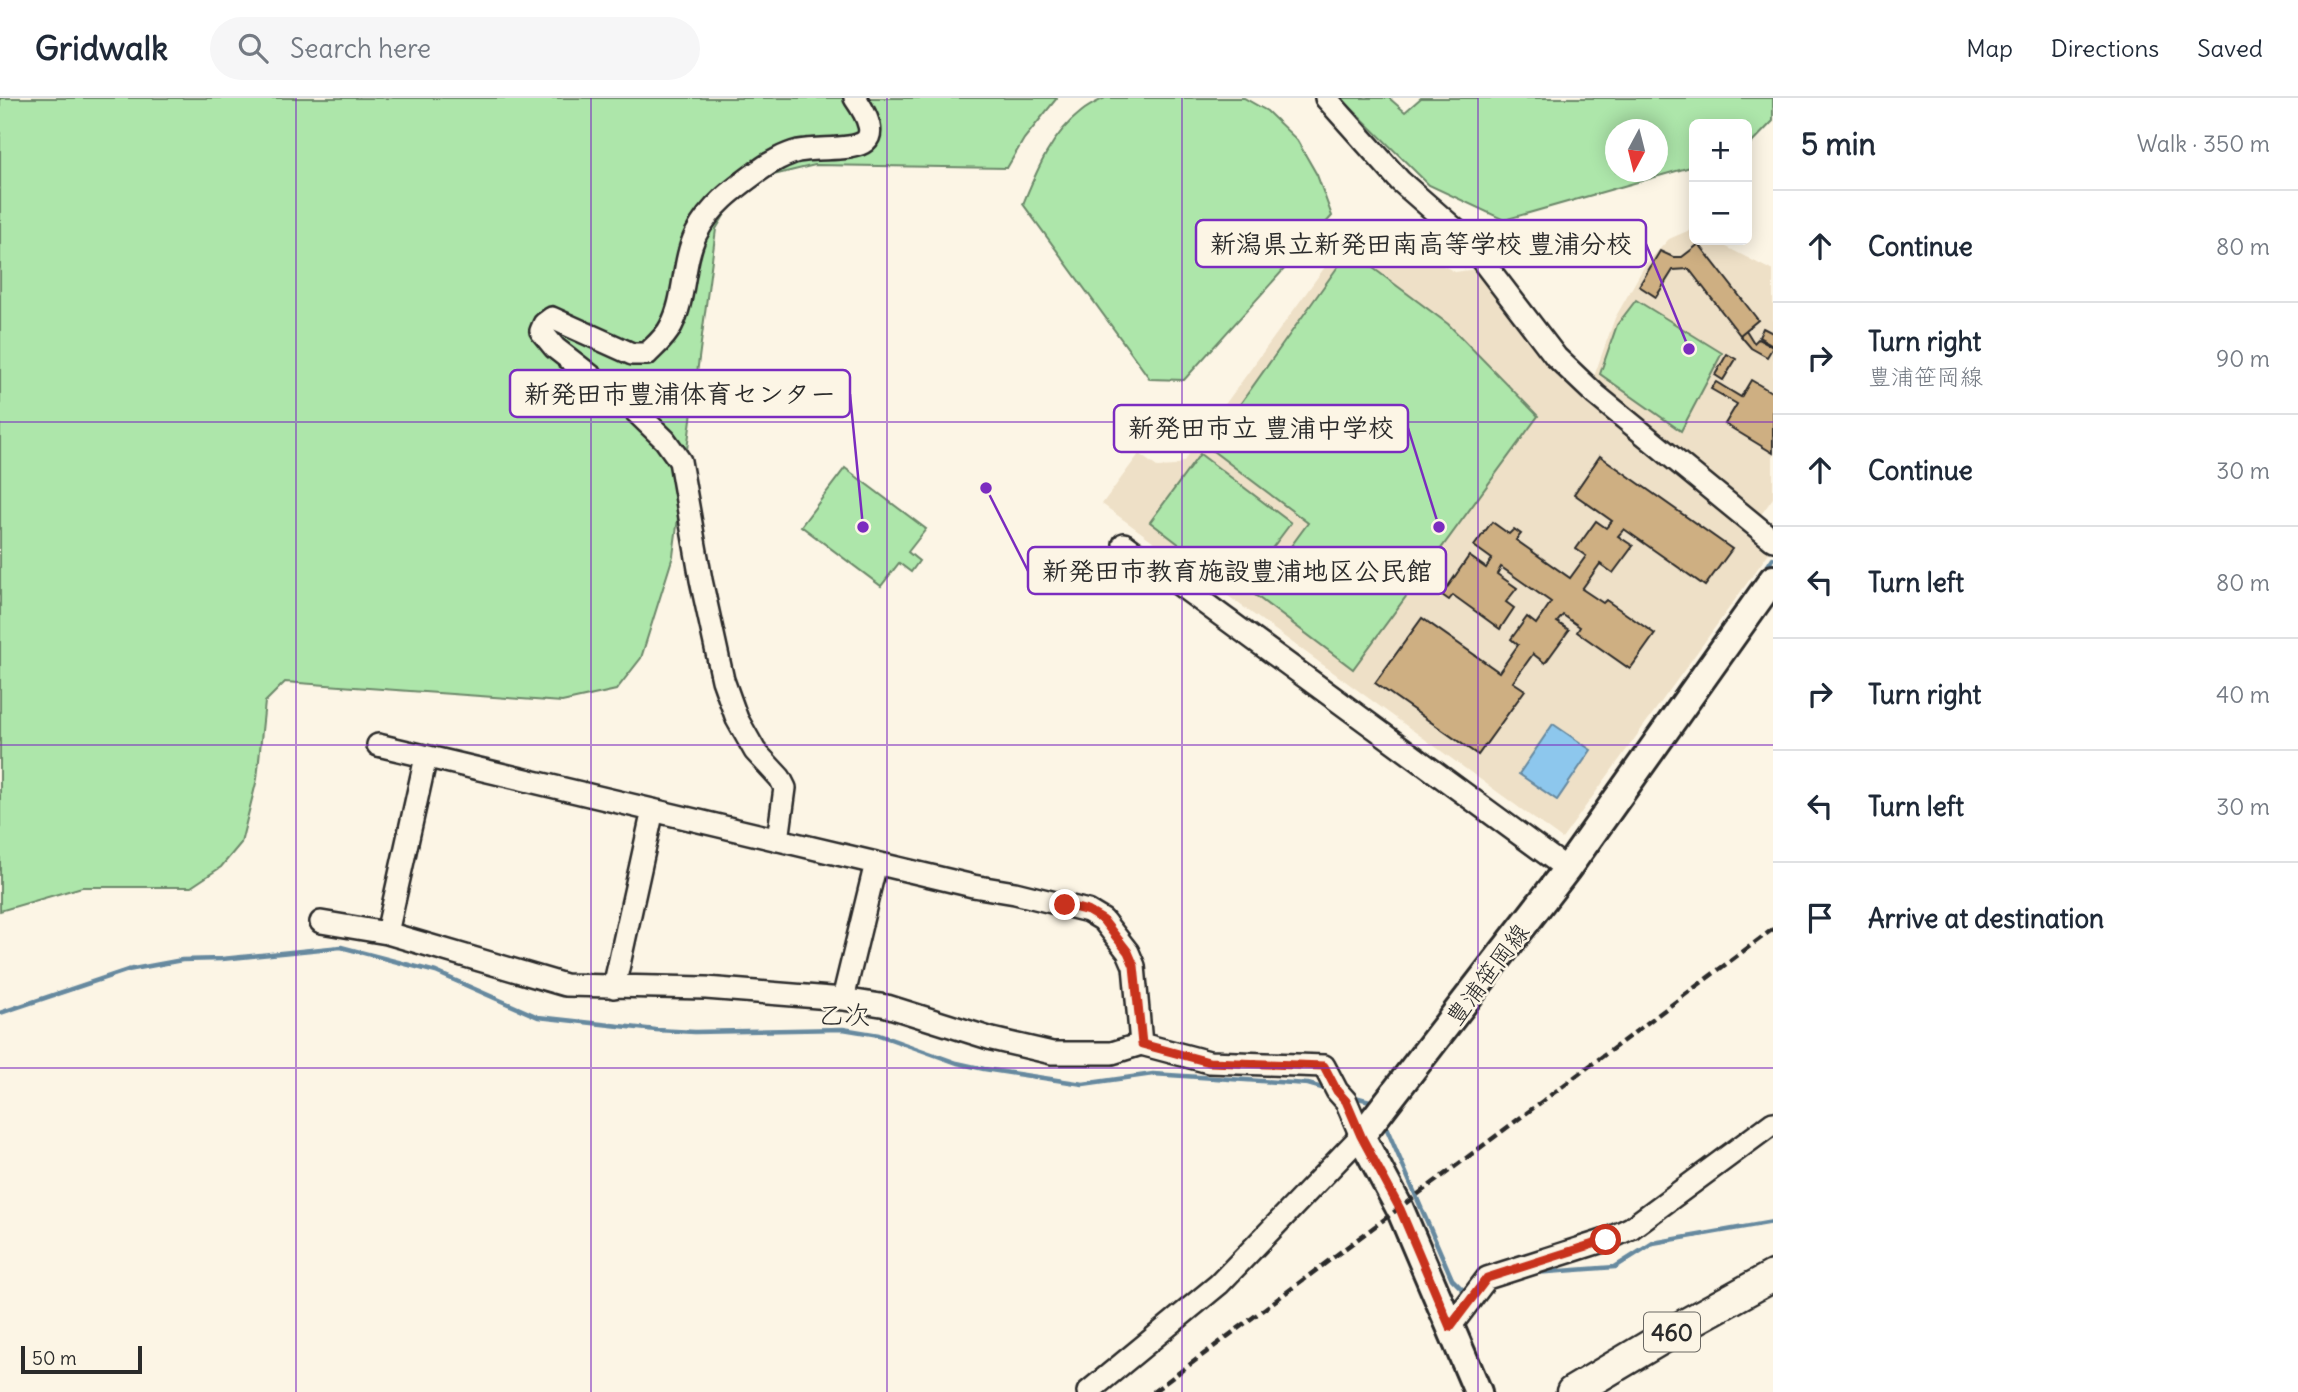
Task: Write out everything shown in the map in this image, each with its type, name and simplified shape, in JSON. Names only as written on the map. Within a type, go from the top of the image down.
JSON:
[{"type":"highway","name":"460","points":[[1572,1392],[1773,1276]]},
{"type":"main road","name":"豊浦笹岡線","points":[[1361,1136],[1567,869],[1773,579]]},
{"type":"main road","points":[[1361,1136],[1400,1209],[1478,1392]]},
{"type":"street","points":[[778,839],[785,788],[780,778],[755,751],[737,719],[723,680],[701,580],[680,460],[665,440],[629,406],[555,348],[541,331],[544,324],[552,318],[632,354],[647,354],[671,326],[696,234],[711,210],[763,167],[797,152],[850,148],[866,141],[871,129],[869,117],[855,98]]},
{"type":"street","points":[[1326,98],[1400,181],[1465,239],[1556,357],[1596,395],[1773,540]]},
{"type":"street","points":[[1124,544],[1567,869]]},
{"type":"street","points":[[378,745],[1088,911],[1103,920],[1128,952],[1134,966],[1142,1044]]},
{"type":"street","points":[[387,933],[426,757]]},
{"type":"street","points":[[614,987],[653,810]]},
{"type":"street","points":[[843,999],[876,863]]},
{"type":"street","points":[[321,922],[387,933],[565,985],[706,988],[843,999],[887,1006],[992,1039],[1052,1053],[1112,1052],[1142,1044],[1209,1062],[1324,1066],[1337,1091],[1346,1101],[1361,1136],[1219,1284],[1088,1392]]},
{"type":"street","points":[[1450,1327],[1487,1278],[1606,1240],[1631,1228],[1773,1123]]},
{"type":"shaded area","points":[[1368,225],[1455,272],[1476,269],[1771,550],[1562,839],[1102,504],[1139,454],[1157,467],[1175,466],[1184,461],[1354,227]]},
{"type":"shaded area","points":[[1689,230],[1689,245],[1723,245],[1773,271],[1773,498],[1760,516],[1593,379],[1615,318],[1645,265],[1669,239]]},
{"type":"green space","points":[[0,98],[1057,98],[1024,139],[1007,168],[815,165],[765,177],[738,192],[716,229],[673,556],[641,658],[616,690],[562,702],[285,682],[265,702],[257,779],[241,843],[221,867],[191,887],[82,887],[0,911]]},
{"type":"green space","points":[[1105,98],[1244,98],[1267,111],[1297,140],[1317,175],[1332,216],[1184,380],[1150,379],[1023,204],[1040,166],[1061,131],[1084,110]]},
{"type":"green space","points":[[1341,98],[1389,98],[1405,112],[1421,98],[1773,98],[1773,121],[1752,143],[1752,119],[1689,119],[1689,167],[1668,173],[1668,119],[1605,119],[1605,182],[1638,182],[1504,220],[1429,185]]},
{"type":"green space","points":[[1361,259],[1448,324],[1538,416],[1353,669],[1255,595],[1308,523],[1209,448],[1339,265]]},
{"type":"green space","points":[[1636,300],[1722,353],[1681,431],[1600,374],[1617,325]]},
{"type":"green space","points":[[1200,454],[1291,523],[1240,591],[1150,522]]},
{"type":"green space","points":[[845,468],[926,529],[908,552],[919,561],[911,572],[899,563],[881,586],[801,526]]},
{"type":"water","points":[[1553,724],[1591,750],[1557,800],[1519,774]]},
{"type":"building","points":[[1700,245],[1758,320],[1740,335],[1689,269],[1673,270],[1656,297],[1639,286],[1660,251],[1673,257],[1682,257]]},
{"type":"building","points":[[1763,328],[1773,333],[1773,345],[1759,337]]},
{"type":"building","points":[[1746,330],[1754,343],[1758,339],[1773,347],[1767,357],[1751,348],[1740,335]]},
{"type":"building","points":[[1727,354],[1736,359],[1723,380],[1715,375]]},
{"type":"building","points":[[1751,380],[1773,393],[1773,453],[1725,424],[1737,404],[1711,389],[1716,382],[1741,397]]},
{"type":"building","points":[[1600,456],[1732,549],[1705,586],[1624,529],[1618,536],[1633,546],[1613,573],[1600,564],[1582,589],[1603,603],[1606,600],[1655,634],[1630,669],[1577,632],[1580,627],[1563,615],[1557,622],[1569,630],[1545,663],[1533,654],[1513,682],[1525,690],[1478,755],[1375,683],[1422,618],[1499,672],[1518,645],[1511,639],[1527,617],[1536,624],[1551,602],[1501,567],[1497,574],[1517,588],[1506,602],[1514,608],[1500,629],[1453,595],[1449,600],[1442,595],[1469,556],[1486,568],[1492,559],[1474,546],[1492,522],[1509,534],[1514,529],[1521,534],[1516,540],[1570,578],[1586,556],[1576,549],[1596,521],[1606,528],[1612,521],[1574,494]]},
{"type":"waterway","points":[[1763,573],[1773,558]]},
{"type":"waterway","points":[[0,1013],[128,970],[182,960],[222,959],[341,947],[436,972],[538,1017],[695,1032],[843,1029],[879,1035],[957,1063],[1083,1084],[1153,1074],[1308,1084],[1329,1090]]},
{"type":"waterway","points":[[1351,1096],[1370,1101],[1376,1098]]},
{"type":"waterway","points":[[1383,1120],[1452,1279],[1467,1294]]},
{"type":"waterway","points":[[1534,1273],[1615,1267],[1653,1243],[1773,1222]]},
{"type":"railway","points":[[1153,1392],[1773,929]]},
{"type":"place","name":"新潟県立新発田南高等学校 豊浦分校","points":[[1689,349]]},
{"type":"place","name":"新発田市教育施設豊浦地区公民館","points":[[986,488]]},
{"type":"place","name":"新発田市豊浦体育センター","points":[[863,527]]},
{"type":"place","name":"新発田市立 豊浦中学校","points":[[1439,527]]},
{"type":"district","name":"乙次","points":[[844,1014]]},
{"type":"route","points":[[1065,905],[1088,911],[1103,920],[1128,952],[1134,966],[1142,1044],[1209,1062],[1324,1066],[1337,1091],[1346,1101],[1361,1136],[1400,1209],[1450,1327],[1487,1278],[1606,1240]]}]
